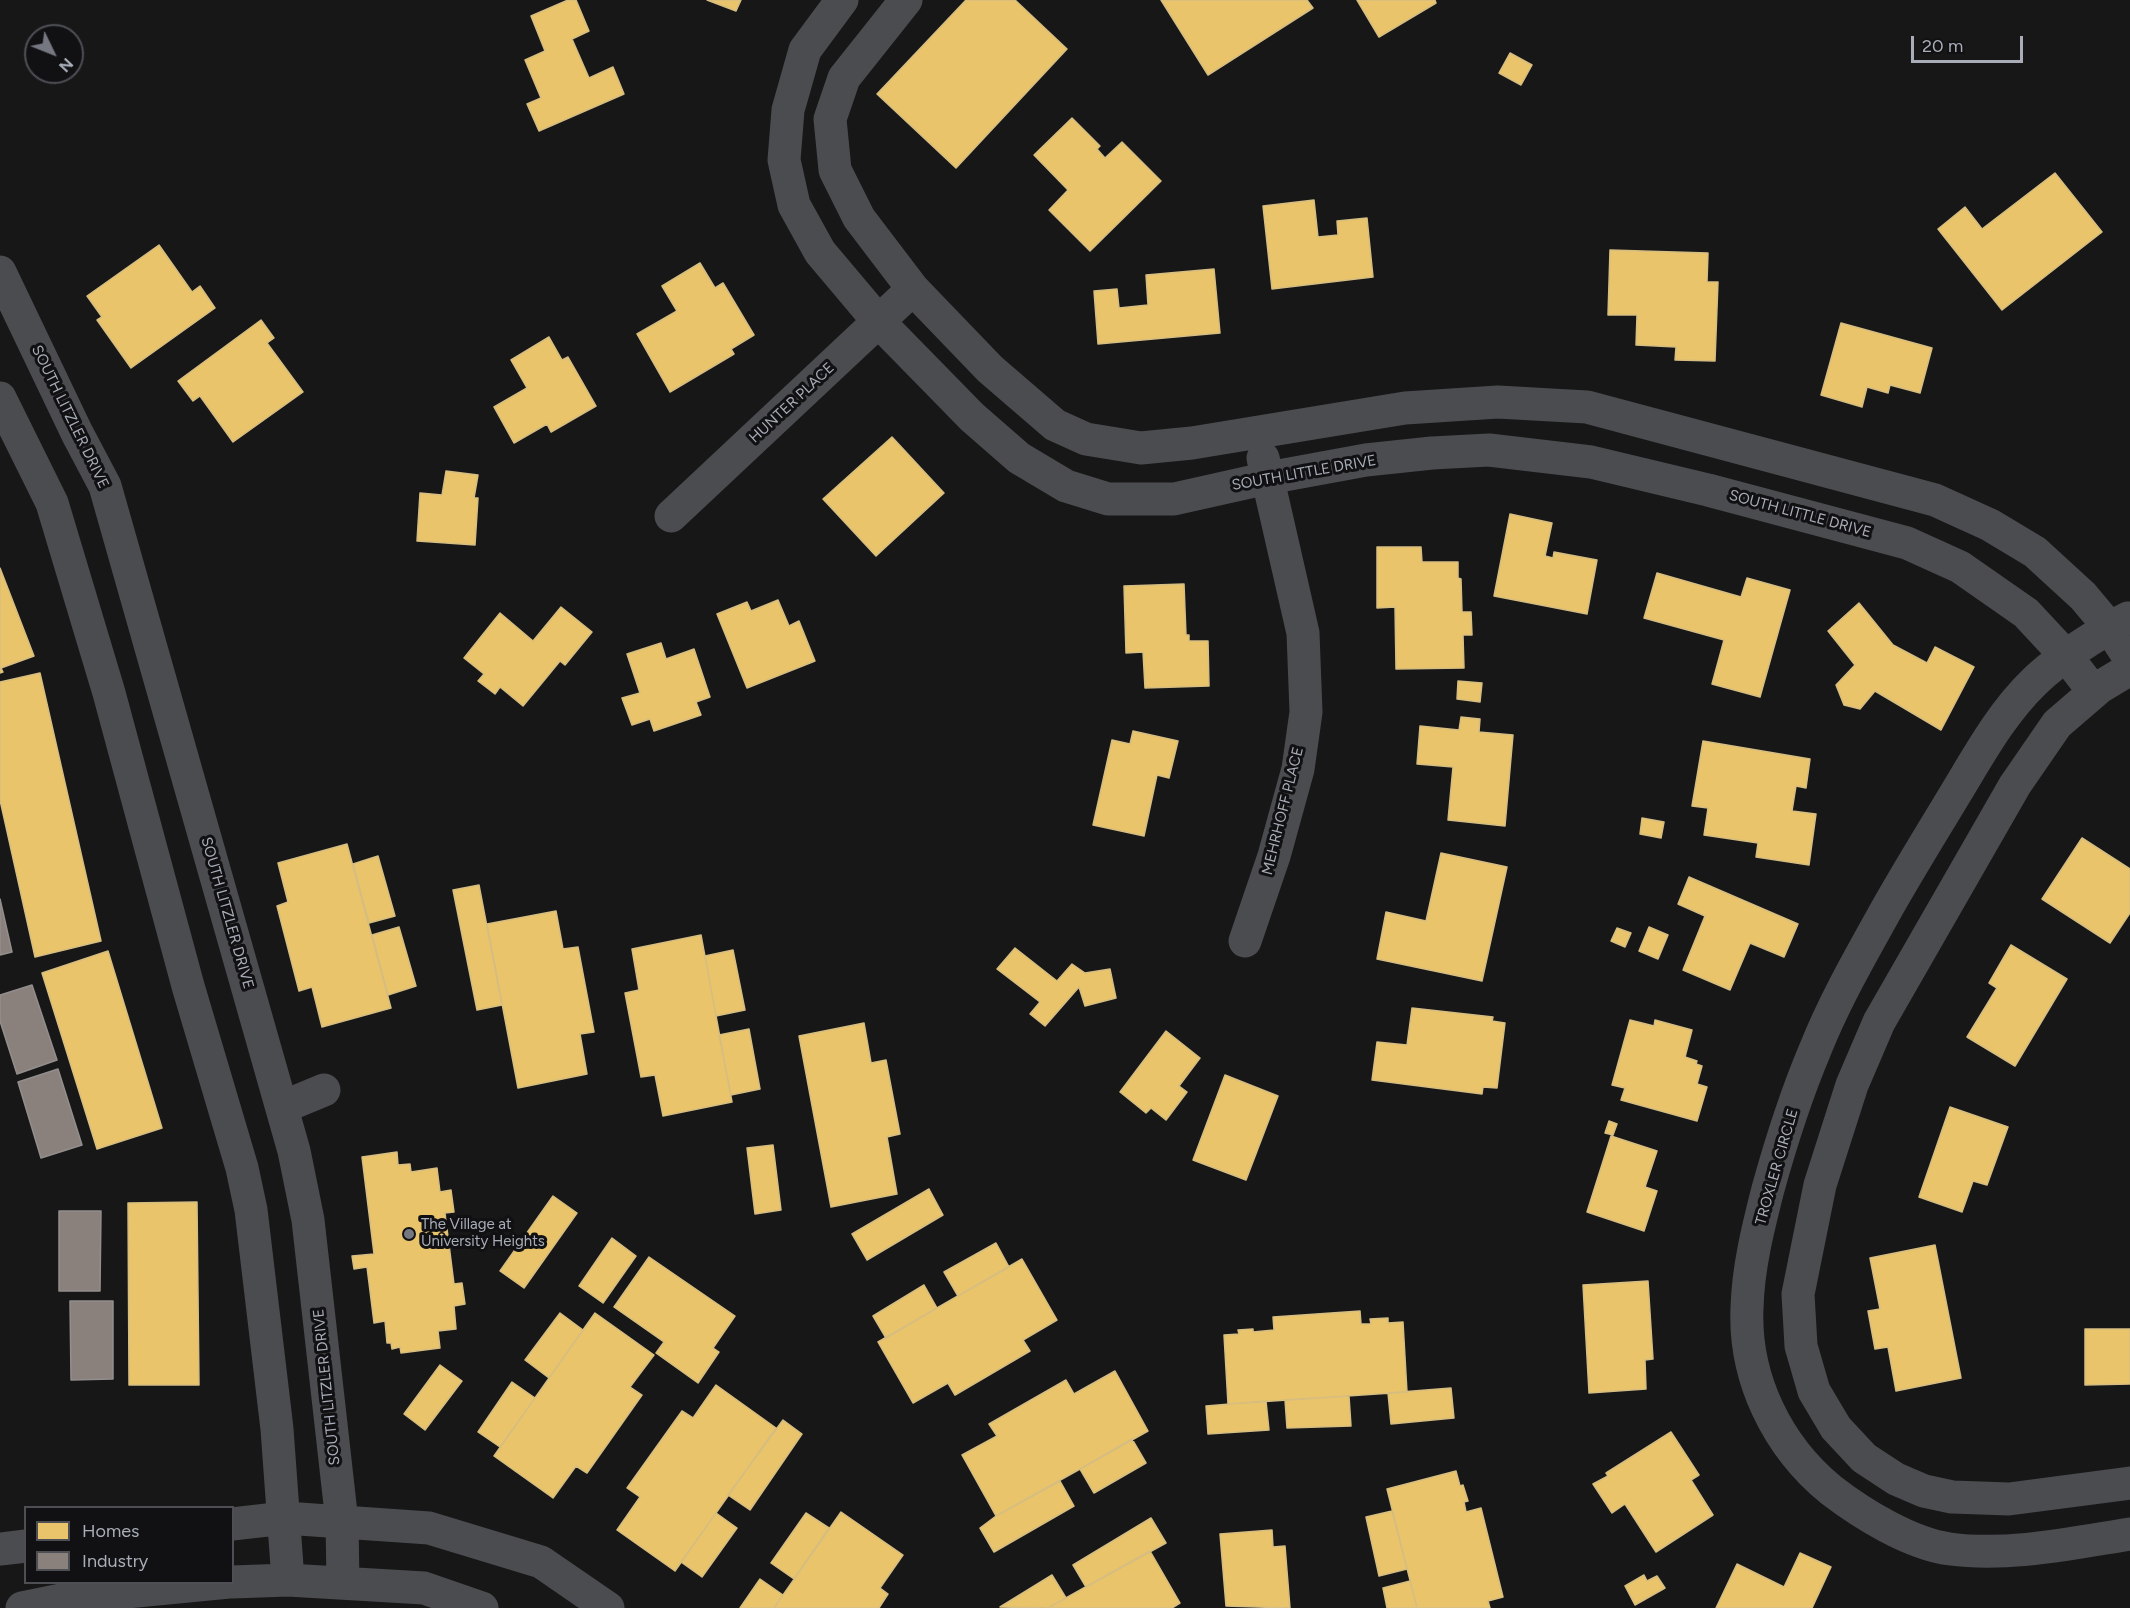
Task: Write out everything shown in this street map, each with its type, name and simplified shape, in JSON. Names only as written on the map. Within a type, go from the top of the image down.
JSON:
[{"type":"street","name":"SOUTH LITTLE DRIVE","points":[[842,0],[806,50],[788,110],[784,160],[794,205],[820,252],[879,322],[972,417],[1019,458],[1066,486],[1108,499],[1174,499],[1268,478],[1366,460],[1432,453],[1489,450],[1592,462],[1907,543],[1960,567],[2026,613],[2067,657],[2094,692]]},
{"type":"street","points":[[906,0],[844,78],[830,119],[836,170],[859,218],[913,290],[990,369],[1055,425],[1086,439],[1141,448],[1192,443],[1405,408],[1498,402],[1587,407],[1935,500],[1990,525],[2035,552],[2083,596],[2120,622],[2130,659]]},
{"type":"street","name":"SOUTH LITZLER DRIVE","points":[[0,272],[105,486],[283,1107],[308,1220],[342,1522],[343,1583]]},
{"type":"street","name":"HUNTER PLACE","points":[[671,516],[913,290]]},
{"type":"street","points":[[0,398],[52,503],[109,693],[188,986],[242,1168],[251,1210],[277,1429],[285,1518],[304,1590]]},
{"type":"street","name":"MEHRHOFF PLACE","points":[[1245,940],[1274,856],[1298,769],[1306,712],[1303,633],[1258,432]]},
{"type":"street","name":"TROXLER CIRCLE","points":[[2120,622],[2036,680],[2007,712],[1899,887],[1856,964],[1816,1047],[1778,1154],[1750,1265],[1746,1310],[1749,1346],[1758,1385],[1770,1418],[1792,1450],[1816,1478],[1872,1519],[1905,1535],[1948,1549],[1990,1550],[2045,1547],[2130,1534]]},
{"type":"street","points":[[2130,669],[2094,692],[2057,724],[2015,785],[1879,1022],[1852,1085],[1820,1185],[1798,1294],[1801,1346],[1814,1390],[1836,1428],[1864,1458],[1896,1479],[1924,1491],[1952,1497],[2009,1500],[2130,1483]]},
{"type":"street","points":[[283,1107],[324,1090]]},
{"type":"street","points":[[234,1524],[285,1518],[429,1527],[541,1562],[608,1608]]},
{"type":"street","points":[[0,1549],[24,1546]]},
{"type":"street","points":[[234,1582],[304,1590],[343,1583],[424,1588],[482,1608]]},
{"type":"street","points":[[22,1608],[76,1597],[210,1584]]},
{"type":"building: Homes","points":[[568,0],[576,0],[589,31],[572,39],[589,78],[613,67],[624,94],[539,131],[527,104],[541,98],[525,60],[545,51],[531,16]]},
{"type":"building: Homes","points":[[707,0],[741,0],[736,11]]},
{"type":"building: Homes","points":[[966,0],[1015,0],[1067,49],[956,168],[877,94]]},
{"type":"building: Homes","points":[[1161,0],[1307,0],[1313,8],[1208,75]]},
{"type":"building: Homes","points":[[1357,0],[1435,0],[1436,3],[1379,37]]},
{"type":"building: Homes","points":[[1510,53],[1532,65],[1521,85],[1499,73]]},
{"type":"building: Homes","points":[[1072,118],[1100,146],[1097,149],[1105,158],[1122,142],[1161,181],[1090,251],[1049,210],[1068,190],[1034,155]]},
{"type":"building: Homes","points":[[2055,173],[2102,232],[2002,310],[1938,229],[1965,207],[1982,229]]},
{"type":"building: Homes","points":[[1314,200],[1318,237],[1338,235],[1337,221],[1367,218],[1373,277],[1272,289],[1263,206]]},
{"type":"building: Homes","points":[[159,245],[192,292],[200,286],[215,308],[131,368],[97,320],[102,317],[87,296]]},
{"type":"building: Homes","points":[[1610,250],[1708,253],[1707,282],[1718,282],[1715,361],[1675,360],[1676,347],[1636,345],[1637,315],[1608,315]]},
{"type":"building: Homes","points":[[700,263],[715,288],[723,283],[754,335],[731,349],[734,354],[670,392],[637,334],[677,311],[662,286]]},
{"type":"building: Homes","points":[[1214,269],[1220,333],[1098,344],[1094,291],[1117,289],[1119,308],[1148,305],[1146,275]]},
{"type":"building: Homes","points":[[261,320],[274,338],[267,343],[303,392],[233,442],[200,396],[193,401],[178,381]]},
{"type":"building: Homes","points":[[1841,323],[1932,348],[1920,393],[1890,385],[1888,393],[1867,387],[1862,407],[1821,395]]},
{"type":"building: Homes","points":[[549,337],[562,360],[568,357],[596,406],[551,432],[547,424],[514,443],[494,407],[527,388],[511,360]]},
{"type":"building: Homes","points":[[892,437],[944,493],[876,556],[823,499]]},
{"type":"building: Homes","points":[[446,471],[478,475],[474,498],[478,498],[475,545],[417,541],[420,493],[442,495]]},
{"type":"building: Homes","points":[[1510,514],[1552,523],[1545,556],[1553,558],[1554,552],[1597,560],[1587,614],[1494,596]]},
{"type":"building: Homes","points":[[1377,547],[1421,547],[1422,562],[1458,562],[1462,612],[1471,612],[1472,635],[1463,635],[1464,668],[1396,669],[1395,607],[1377,608]]},
{"type":"building: Homes","points":[[0,568],[34,656],[1,668],[3,672],[0,673]]},
{"type":"building: Homes","points":[[1657,573],[1741,597],[1747,578],[1790,590],[1760,697],[1712,684],[1724,640],[1644,618]]},
{"type":"building: Homes","points":[[1184,584],[1186,635],[1189,635],[1189,641],[1208,641],[1209,686],[1145,688],[1143,652],[1126,653],[1124,586]]},
{"type":"building: Homes","points":[[778,600],[789,626],[799,621],[815,661],[747,688],[717,614],[747,602],[751,611]]},
{"type":"building: Homes","points":[[1859,603],[1893,645],[1927,663],[1935,647],[1974,667],[1941,730],[1875,691],[1860,709],[1844,705],[1836,685],[1855,665],[1828,631]]},
{"type":"building: Homes","points":[[561,607],[592,632],[565,665],[560,661],[523,706],[500,687],[495,694],[478,681],[484,674],[464,658],[500,613],[533,641]]},
{"type":"building: Homes","points":[[661,643],[666,659],[694,649],[710,697],[696,702],[701,715],[654,731],[650,719],[632,725],[622,698],[640,693],[627,654]]},
{"type":"building: Homes","points":[[40,673],[101,941],[35,957],[0,800],[0,682]]},
{"type":"building: Homes","points":[[1458,681],[1482,683],[1480,702],[1457,699]]},
{"type":"building: Homes","points":[[1461,717],[1480,719],[1479,732],[1513,735],[1505,826],[1448,820],[1453,767],[1417,764],[1420,726],[1459,730]]},
{"type":"building: Homes","points":[[1133,731],[1178,741],[1169,778],[1157,775],[1144,836],[1093,825],[1112,740],[1130,744]]},
{"type":"building: Homes","points":[[1703,741],[1810,759],[1806,788],[1796,786],[1792,811],[1816,814],[1809,865],[1756,857],[1758,843],[1704,835],[1708,808],[1692,806]]},
{"type":"building: Homes","points":[[1642,818],[1664,822],[1661,838],[1640,834]]},
{"type":"building: Homes","points":[[2082,838],[2130,869],[2130,913],[2110,943],[2042,899]]},
{"type":"building: Homes","points":[[347,844],[391,1008],[322,1027],[312,987],[299,991],[277,906],[288,902],[278,863]]},
{"type":"building: Homes","points":[[1441,853],[1507,867],[1482,981],[1377,959],[1386,912],[1426,921]]},
{"type":"building: Homes","points":[[378,856],[395,916],[369,923],[353,864]]},
{"type":"building: Homes","points":[[1689,877],[1798,924],[1784,957],[1750,943],[1730,990],[1683,970],[1705,916],[1678,904]]},
{"type":"building: Homes","points":[[479,885],[502,1005],[477,1010],[453,890]]},
{"type":"building: Homes","points":[[556,911],[563,949],[578,947],[594,1032],[580,1034],[587,1074],[518,1088],[487,924]]},
{"type":"building: Homes","points":[[399,927],[416,986],[388,995],[372,935]]},
{"type":"building: Homes","points":[[1649,927],[1668,935],[1658,959],[1639,951]]},
{"type":"building: Homes","points":[[1617,928],[1631,933],[1625,947],[1611,941]]},
{"type":"building: Homes","points":[[701,935],[732,1102],[663,1116],[655,1075],[641,1077],[625,993],[639,990],[632,949]]},
{"type":"building: Homes","points":[[2011,945],[2067,979],[2015,1066],[1967,1037],[1997,988],[1989,983]]},
{"type":"building: Homes","points":[[1015,948],[1057,981],[1072,964],[1085,973],[1110,969],[1116,998],[1085,1006],[1079,987],[1045,1026],[1030,1014],[1040,1002],[997,969]]},
{"type":"building: Homes","points":[[733,950],[745,1010],[716,1016],[705,956]]},
{"type":"building: Homes","points":[[108,951],[162,1128],[97,1149],[42,973]]},
{"type":"building: Homes","points":[[1412,1008],[1493,1017],[1492,1021],[1505,1023],[1497,1088],[1483,1087],[1482,1094],[1372,1080],[1377,1042],[1407,1045]]},
{"type":"building: Homes","points":[[1630,1020],[1654,1026],[1655,1020],[1692,1030],[1685,1057],[1697,1061],[1696,1064],[1702,1066],[1697,1084],[1707,1087],[1697,1121],[1621,1100],[1625,1088],[1612,1085]]},
{"type":"building: Homes","points":[[864,1023],[871,1063],[886,1060],[900,1134],[887,1137],[897,1194],[831,1207],[799,1036]]},
{"type":"building: Homes","points":[[749,1029],[760,1089],[731,1095],[719,1035]]},
{"type":"building: Homes","points":[[1166,1031],[1200,1058],[1179,1086],[1187,1092],[1166,1120],[1151,1108],[1146,1113],[1120,1092]]},
{"type":"building: Homes","points":[[1225,1075],[1278,1096],[1246,1180],[1193,1160]]},
{"type":"building: Homes","points":[[1950,1107],[2008,1127],[1987,1185],[1973,1181],[1962,1212],[1919,1197]]},
{"type":"building: Homes","points":[[1609,1121],[1617,1124],[1613,1135],[1605,1133]]},
{"type":"building: Homes","points":[[1611,1136],[1657,1151],[1645,1187],[1657,1191],[1644,1231],[1587,1212]]},
{"type":"building: Homes","points":[[773,1145],[781,1210],[755,1214],[747,1148]]},
{"type":"building: Homes","name":"The Village at University Heights","points":[[397,1152],[398,1165],[410,1164],[411,1172],[437,1168],[440,1192],[451,1190],[454,1212],[445,1213],[454,1284],[462,1283],[465,1304],[454,1306],[456,1329],[438,1331],[440,1348],[401,1353],[400,1347],[392,1349],[391,1343],[387,1343],[385,1321],[374,1323],[367,1267],[354,1269],[352,1256],[374,1254],[362,1157]]},
{"type":"building: Homes","points":[[929,1189],[943,1215],[867,1260],[852,1234]]},
{"type":"building: Homes","points":[[553,1196],[577,1213],[524,1288],[500,1271]]},
{"type":"building: Homes","points":[[197,1202],[199,1385],[129,1385],[128,1203]]},
{"type":"building: Homes","points":[[612,1238],[636,1256],[603,1303],[579,1286]]},
{"type":"building: Homes","points":[[996,1243],[1009,1267],[958,1296],[944,1272]]},
{"type":"building: Homes","points":[[1935,1245],[1961,1378],[1896,1391],[1888,1347],[1875,1349],[1868,1311],[1880,1309],[1870,1258]]},
{"type":"building: Homes","points":[[649,1257],[735,1316],[713,1348],[719,1352],[698,1383],[656,1353],[664,1342],[614,1307]]},
{"type":"building: Homes","points":[[1022,1259],[1057,1320],[1023,1340],[1030,1351],[955,1395],[948,1383],[913,1403],[878,1342]]},
{"type":"building: Homes","points":[[1648,1281],[1653,1359],[1645,1360],[1646,1389],[1589,1393],[1583,1285]]},
{"type":"building: Homes","points":[[924,1285],[937,1308],[886,1338],[873,1316]]},
{"type":"building: Homes","points":[[1360,1311],[1361,1324],[1371,1324],[1370,1319],[1388,1318],[1388,1323],[1403,1322],[1407,1392],[1228,1404],[1224,1335],[1239,1334],[1238,1330],[1253,1329],[1253,1332],[1274,1330],[1273,1317]]},
{"type":"building: Homes","points":[[560,1313],[583,1330],[549,1378],[525,1360]]},
{"type":"building: Homes","points":[[595,1313],[654,1355],[630,1387],[642,1395],[587,1473],[576,1466],[553,1498],[494,1456]]},
{"type":"building: Homes","points":[[2085,1329],[2130,1329],[2130,1384],[2085,1385]]},
{"type":"building: Homes","points":[[440,1365],[462,1381],[425,1430],[404,1414]]},
{"type":"building: Homes","points":[[1115,1371],[1148,1431],[996,1516],[962,1455],[997,1436],[989,1424],[1066,1380],[1074,1394]]},
{"type":"building: Homes","points":[[512,1382],[535,1398],[500,1447],[478,1432]]},
{"type":"building: Homes","points":[[716,1385],[776,1428],[675,1571],[617,1530],[640,1497],[627,1488],[682,1411],[693,1418]]},
{"type":"building: Homes","points":[[1451,1388],[1454,1418],[1391,1424],[1388,1393]]},
{"type":"building: Homes","points":[[1349,1396],[1351,1426],[1287,1428],[1285,1400]]},
{"type":"building: Homes","points":[[1266,1401],[1269,1430],[1208,1434],[1206,1406]]},
{"type":"building: Homes","points":[[783,1420],[802,1434],[750,1510],[728,1495]]},
{"type":"building: Homes","points":[[1671,1432],[1699,1475],[1691,1480],[1713,1515],[1656,1552],[1625,1504],[1612,1513],[1593,1484],[1608,1476],[1606,1473]]},
{"type":"building: Homes","points":[[1132,1439],[1146,1463],[1094,1493],[1080,1469]]},
{"type":"building: Homes","points":[[1456,1471],[1460,1486],[1463,1485],[1468,1501],[1464,1502],[1466,1512],[1481,1508],[1503,1597],[1488,1601],[1490,1608],[1417,1608],[1387,1489]]},
{"type":"building: Homes","points":[[1060,1481],[1074,1506],[994,1552],[980,1528],[996,1516]]},
{"type":"building: Homes","points":[[1392,1511],[1407,1569],[1379,1576],[1366,1517]]},
{"type":"building: Homes","points":[[841,1512],[903,1555],[880,1588],[888,1594],[879,1608],[774,1608]]},
{"type":"building: Homes","points":[[716,1513],[737,1528],[702,1577],[681,1562]]},
{"type":"building: Homes","points":[[806,1513],[829,1528],[794,1579],[771,1563]]},
{"type":"building: Homes","points":[[1151,1518],[1166,1543],[1086,1587],[1073,1565]]},
{"type":"building: Homes","points":[[1272,1530],[1273,1547],[1285,1546],[1290,1608],[1226,1606],[1220,1534]]},
{"type":"building: Homes","points":[[1150,1551],[1180,1603],[1172,1608],[1048,1608]]},
{"type":"building: Homes","points":[[1800,1553],[1831,1567],[1812,1608],[1716,1608],[1737,1564],[1784,1587]]},
{"type":"building: Homes","points":[[1052,1575],[1066,1598],[1048,1608],[1000,1607]]},
{"type":"building: Homes","points":[[1644,1575],[1647,1581],[1657,1576],[1665,1588],[1635,1605],[1625,1586]]},
{"type":"building: Homes","points":[[760,1579],[783,1595],[774,1608],[740,1608]]},
{"type":"building: Homes","points":[[1410,1581],[1417,1608],[1387,1608],[1383,1588]]},
{"type":"building: Industry","points":[[0,899],[12,952],[0,955]]},
{"type":"building: Industry","points":[[32,985],[57,1060],[17,1074],[0,1021],[0,995]]},
{"type":"building: Industry","points":[[58,1069],[82,1145],[41,1158],[18,1082]]},
{"type":"building: Industry","points":[[59,1211],[101,1211],[100,1291],[59,1291]]},
{"type":"building: Industry","points":[[70,1301],[113,1301],[113,1379],[71,1380]]},
{"type":"place","name":"The Village at University Heights","points":[[409,1234]]}]
